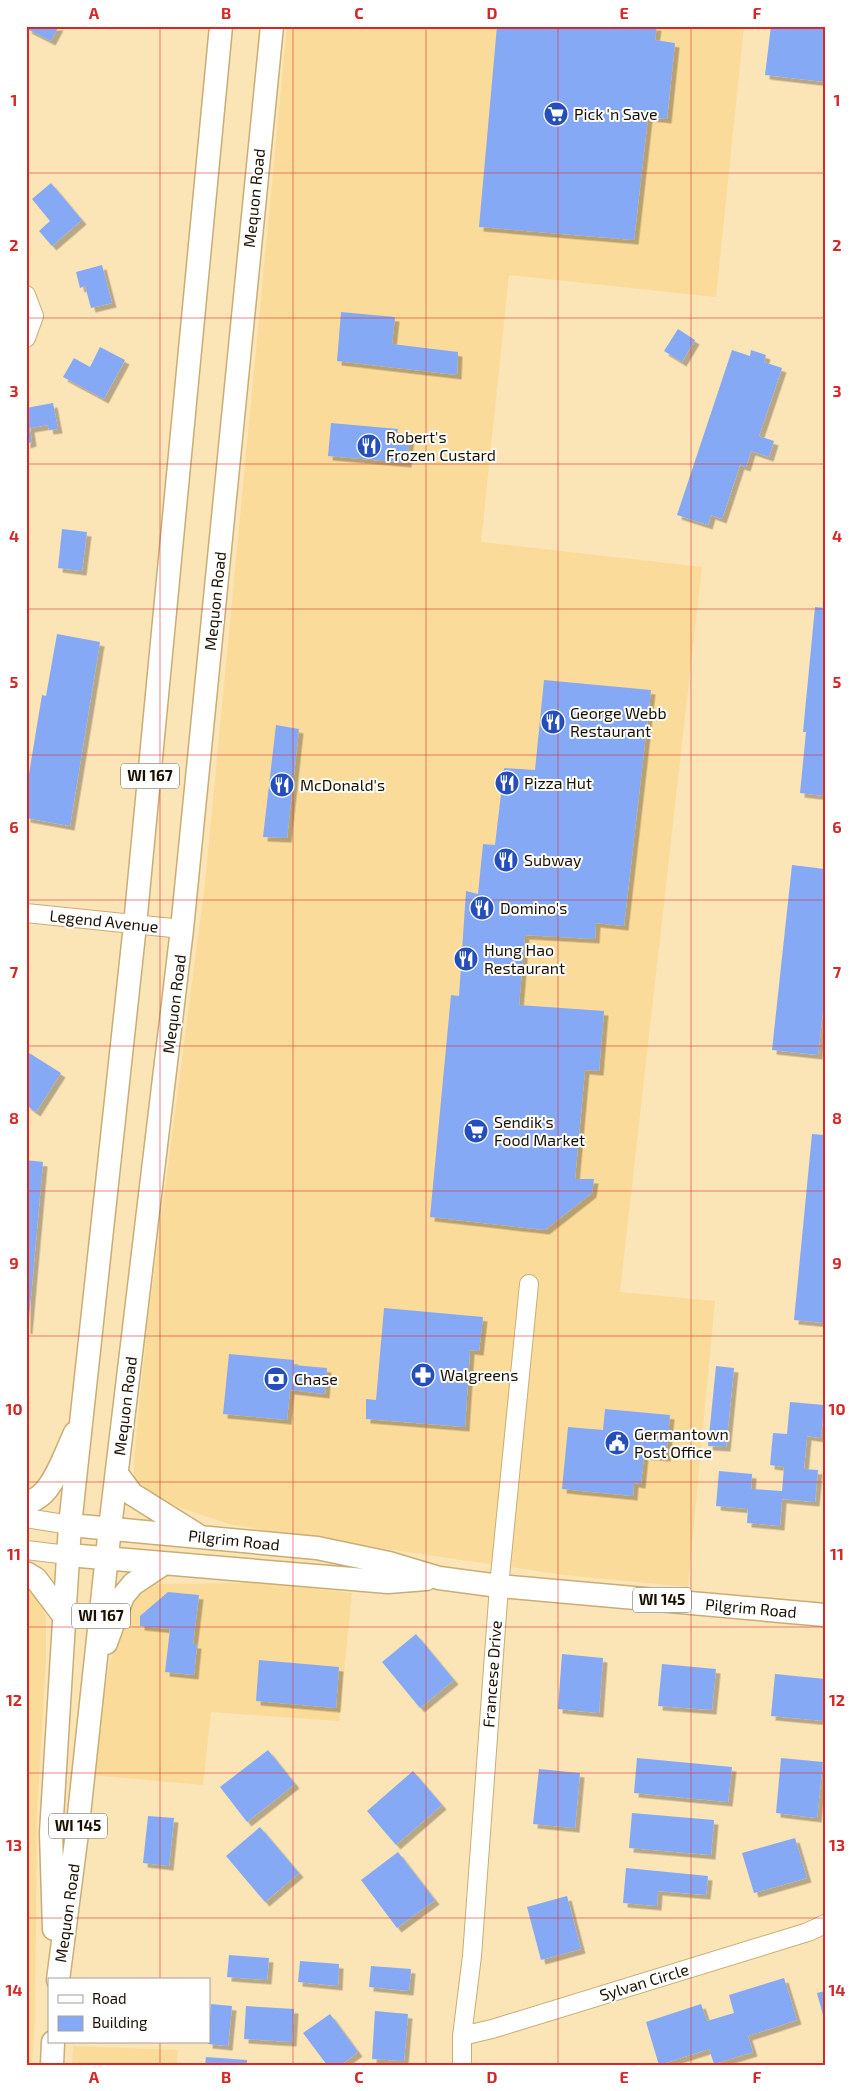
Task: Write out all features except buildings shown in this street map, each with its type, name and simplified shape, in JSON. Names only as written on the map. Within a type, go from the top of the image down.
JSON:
[{"type":"main road","name":"Mequon Road","points":[[57,1978],[50,1833],[70,1525],[135,925],[221,26]]},
{"type":"main road","name":"Mequon Road","points":[[57,1978],[77,1833],[106,1559],[182,929],[272,26]]},
{"type":"main road","points":[[26,1504],[41,1496],[46,1490],[55,1475],[82,1416]]},
{"type":"main road","points":[[116,1474],[132,1494],[201,1537]]},
{"type":"main road","name":"Pilgrim Road","points":[[70,1525],[326,1550],[389,1563],[439,1578],[499,1586],[825,1615]]},
{"type":"main road","points":[[258,1572],[261,1543]]},
{"type":"main road","name":"Pilgrim Road","points":[[68,1555],[388,1582],[439,1578]]},
{"type":"main road","name":"WI 145","points":[[95,1672],[123,1596],[133,1584],[163,1564]]},
{"type":"main road","points":[[26,1573],[36,1579],[64,1616]]},
{"type":"main road","points":[[52,2065],[53,2044]]},
{"type":"street","points":[[26,295],[34,316],[26,338]]},
{"type":"street","name":"Legend Avenue","points":[[26,913],[182,929]]},
{"type":"street","name":"Francese Drive","points":[[462,2065],[462,2036],[472,1956],[499,1586],[529,1284]]},
{"type":"street","name":"Pilgrim Road","points":[[26,1518],[70,1525]]},
{"type":"street","name":"Pilgrim Road","points":[[26,1550],[68,1555]]},
{"type":"street","name":"Sylvan Circle","points":[[462,2036],[492,2029],[808,1932],[825,1924]]},
{"type":"shaded area","points":[[287,26],[744,26],[716,297],[509,275],[481,542],[702,567],[620,1292],[715,1301],[688,1587],[564,1575],[291,1535],[229,1524],[151,1498],[141,1491],[134,1478],[134,1460],[147,1327],[205,883]]},
{"type":"shaded area","points":[[26,1583],[40,1596],[46,1619],[46,1660],[37,1812],[35,2017],[32,2065],[26,2065]]},
{"type":"shaded area","points":[[265,1583],[352,1593],[339,1721],[211,1712],[203,1785],[92,1775],[99,1715],[113,1649],[130,1601],[140,1588],[153,1584]]},
{"type":"shaded area","points":[[73,2046],[178,2050],[177,2065],[72,2065]]},
{"type":"place","name":"Pick 'n Save","points":[[556,114]]},
{"type":"place","name":"Robert's Frozen Custard","points":[[369,446]]},
{"type":"place","name":"George Webb Restaurant","points":[[553,722]]},
{"type":"place","name":"Pizza Hut","points":[[507,783]]},
{"type":"place","name":"McDonald's","points":[[282,785]]},
{"type":"place","name":"Subway","points":[[506,860]]},
{"type":"place","name":"Domino's","points":[[482,908]]},
{"type":"place","name":"Hung Hao Restaurant","points":[[466,959]]},
{"type":"place","name":"Sendik's Food Market","points":[[476,1131]]},
{"type":"place","name":"Walgreens","points":[[423,1375]]},
{"type":"place","name":"Chase","points":[[276,1379]]},
{"type":"place","name":"Germantown Post Office","points":[[617,1443]]}]
